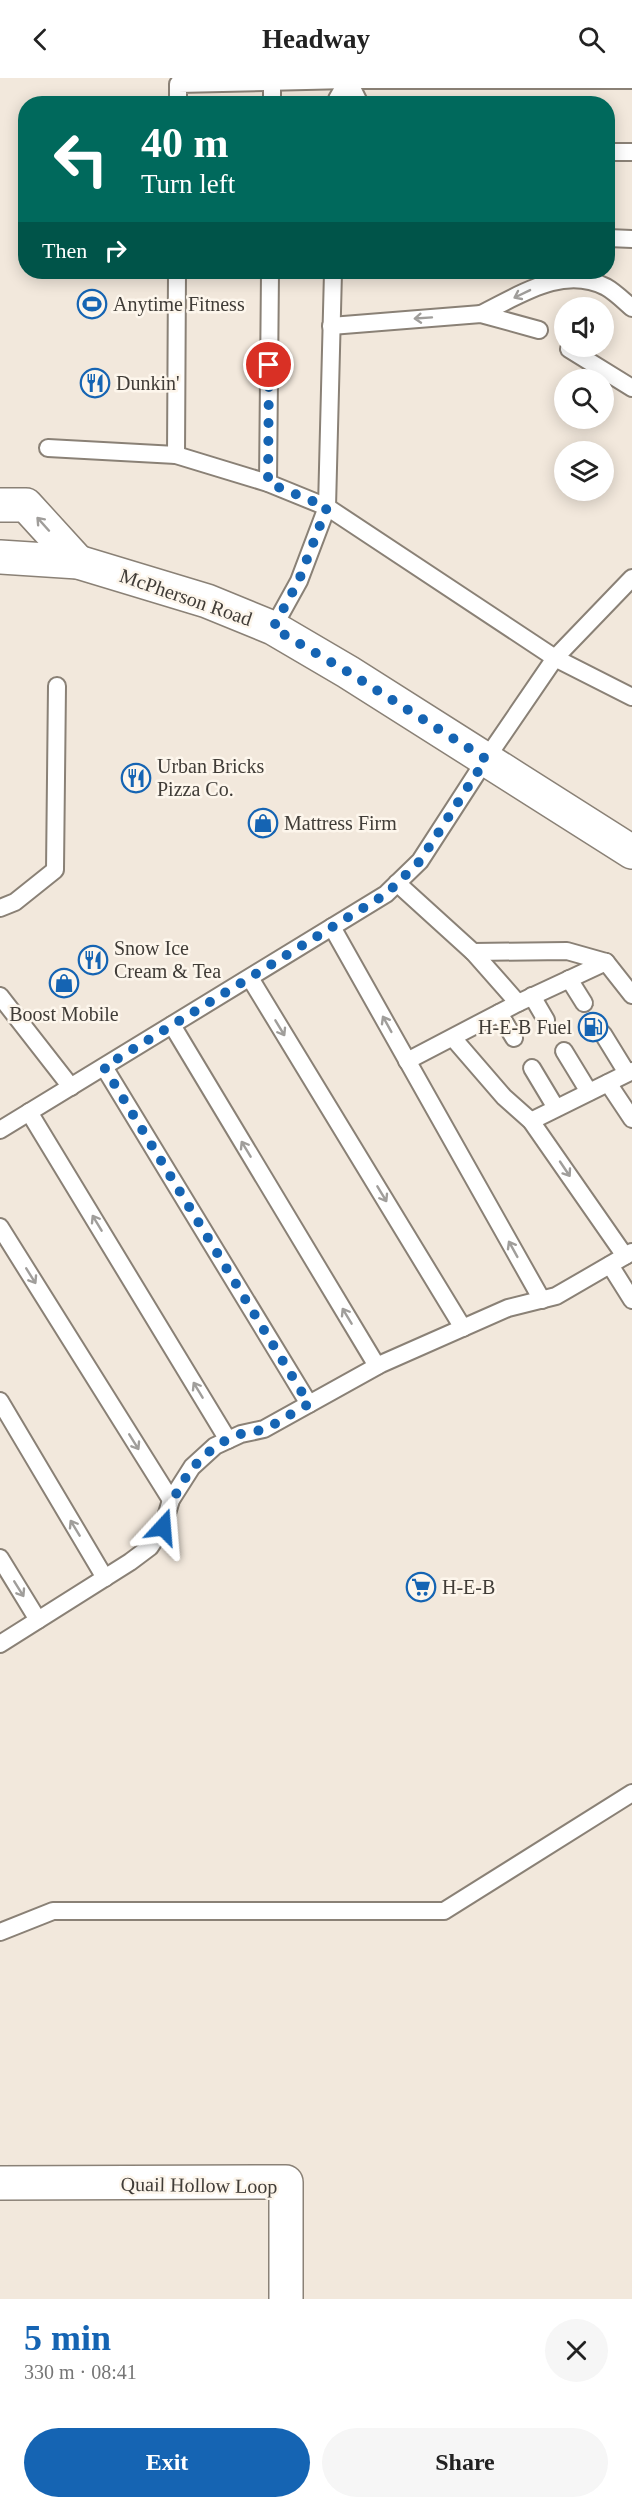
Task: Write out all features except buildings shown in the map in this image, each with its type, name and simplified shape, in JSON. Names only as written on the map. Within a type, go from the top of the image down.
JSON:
[{"type":"main road","points":[[0,505],[26,505],[78,562]]},
{"type":"main road","name":"McPherson Road","points":[[0,557],[78,562],[207,602],[273,628],[348,672],[632,852]]},
{"type":"main road","name":"Quail Hollow Loop","points":[[0,2183],[286,2182],[286,2299]]},
{"type":"lane","points":[[339,96],[348,80]]},
{"type":"lane","points":[[348,80],[356,96]]},
{"type":"lane","points":[[178,96],[178,84],[348,80],[632,80]]},
{"type":"lane","points":[[272,83],[272,96]]},
{"type":"lane","points":[[615,152],[632,152]]},
{"type":"lane","points":[[615,238],[632,239]]},
{"type":"lane","points":[[176,455],[177,279]]},
{"type":"lane","points":[[268,483],[270,279]]},
{"type":"lane","points":[[273,628],[299,580],[327,507],[333,279]]},
{"type":"lane","points":[[481,314],[548,282],[575,279],[606,287],[632,308]]},
{"type":"lane","points":[[331,326],[481,314],[539,330]]},
{"type":"lane","points":[[582,357],[632,388]]},
{"type":"lane","points":[[48,448],[176,455],[268,483],[327,507],[555,658],[632,697]]},
{"type":"lane","points":[[0,1130],[386,894],[420,861],[555,658],[632,578]]},
{"type":"lane","points":[[0,908],[15,902],[55,870],[57,686]]},
{"type":"lane","points":[[397,883],[546,1020]]},
{"type":"lane","points":[[332,927],[542,1300]]},
{"type":"lane","points":[[473,952],[567,951],[606,962],[632,995]]},
{"type":"lane","points":[[407,1060],[606,962]]},
{"type":"lane","points":[[250,978],[463,1328]]},
{"type":"lane","points":[[569,979],[584,1003]]},
{"type":"lane","points":[[0,996],[71,1087]]},
{"type":"lane","points":[[499,1013],[514,1038]]},
{"type":"lane","points":[[172,1025],[377,1366]]},
{"type":"lane","points":[[531,1120],[629,1072],[603,1035]]},
{"type":"lane","points":[[453,1038],[504,1097],[531,1120],[622,1258],[632,1300]]},
{"type":"lane","points":[[564,1051],[589,1092]]},
{"type":"lane","points":[[104,1067],[309,1404]]},
{"type":"lane","points":[[532,1068],[556,1108]]},
{"type":"lane","points":[[608,1083],[632,1119]]},
{"type":"lane","points":[[29,1112],[228,1440]]},
{"type":"lane","points":[[0,1227],[171,1500]]},
{"type":"lane","points":[[0,1644],[150,1547],[163,1527],[171,1500],[192,1467],[215,1446],[241,1434],[264,1429],[377,1366],[508,1308],[556,1296],[622,1258]]},
{"type":"lane","points":[[0,1401],[105,1578]]},
{"type":"lane","points":[[0,1558],[38,1620]]},
{"type":"lane","points":[[0,1932],[53,1911],[444,1911],[632,1793]]},
{"type":"place","name":"Anytime Fitness","points":[[92,304]]},
{"type":"place","name":"Dunkin'","points":[[95,383]]},
{"type":"place","name":"Urban Bricks Pizza Co.","points":[[136,778]]},
{"type":"place","name":"Mattress Firm","points":[[263,823]]},
{"type":"place","name":"Snow Ice Cream & Tea","points":[[93,960]]},
{"type":"place","name":"Boost Mobile","points":[[64,983]]},
{"type":"place","name":"H-E-B Fuel","points":[[593,1027]]},
{"type":"place","name":"H-E-B","points":[[421,1587]]},
{"type":"route","points":[[163,1527],[171,1500],[192,1467],[215,1446],[241,1434],[264,1429],[309,1404],[104,1067],[386,894],[420,861],[486,759],[348,672],[273,628],[299,580],[327,507],[268,483],[269,365]]}]
